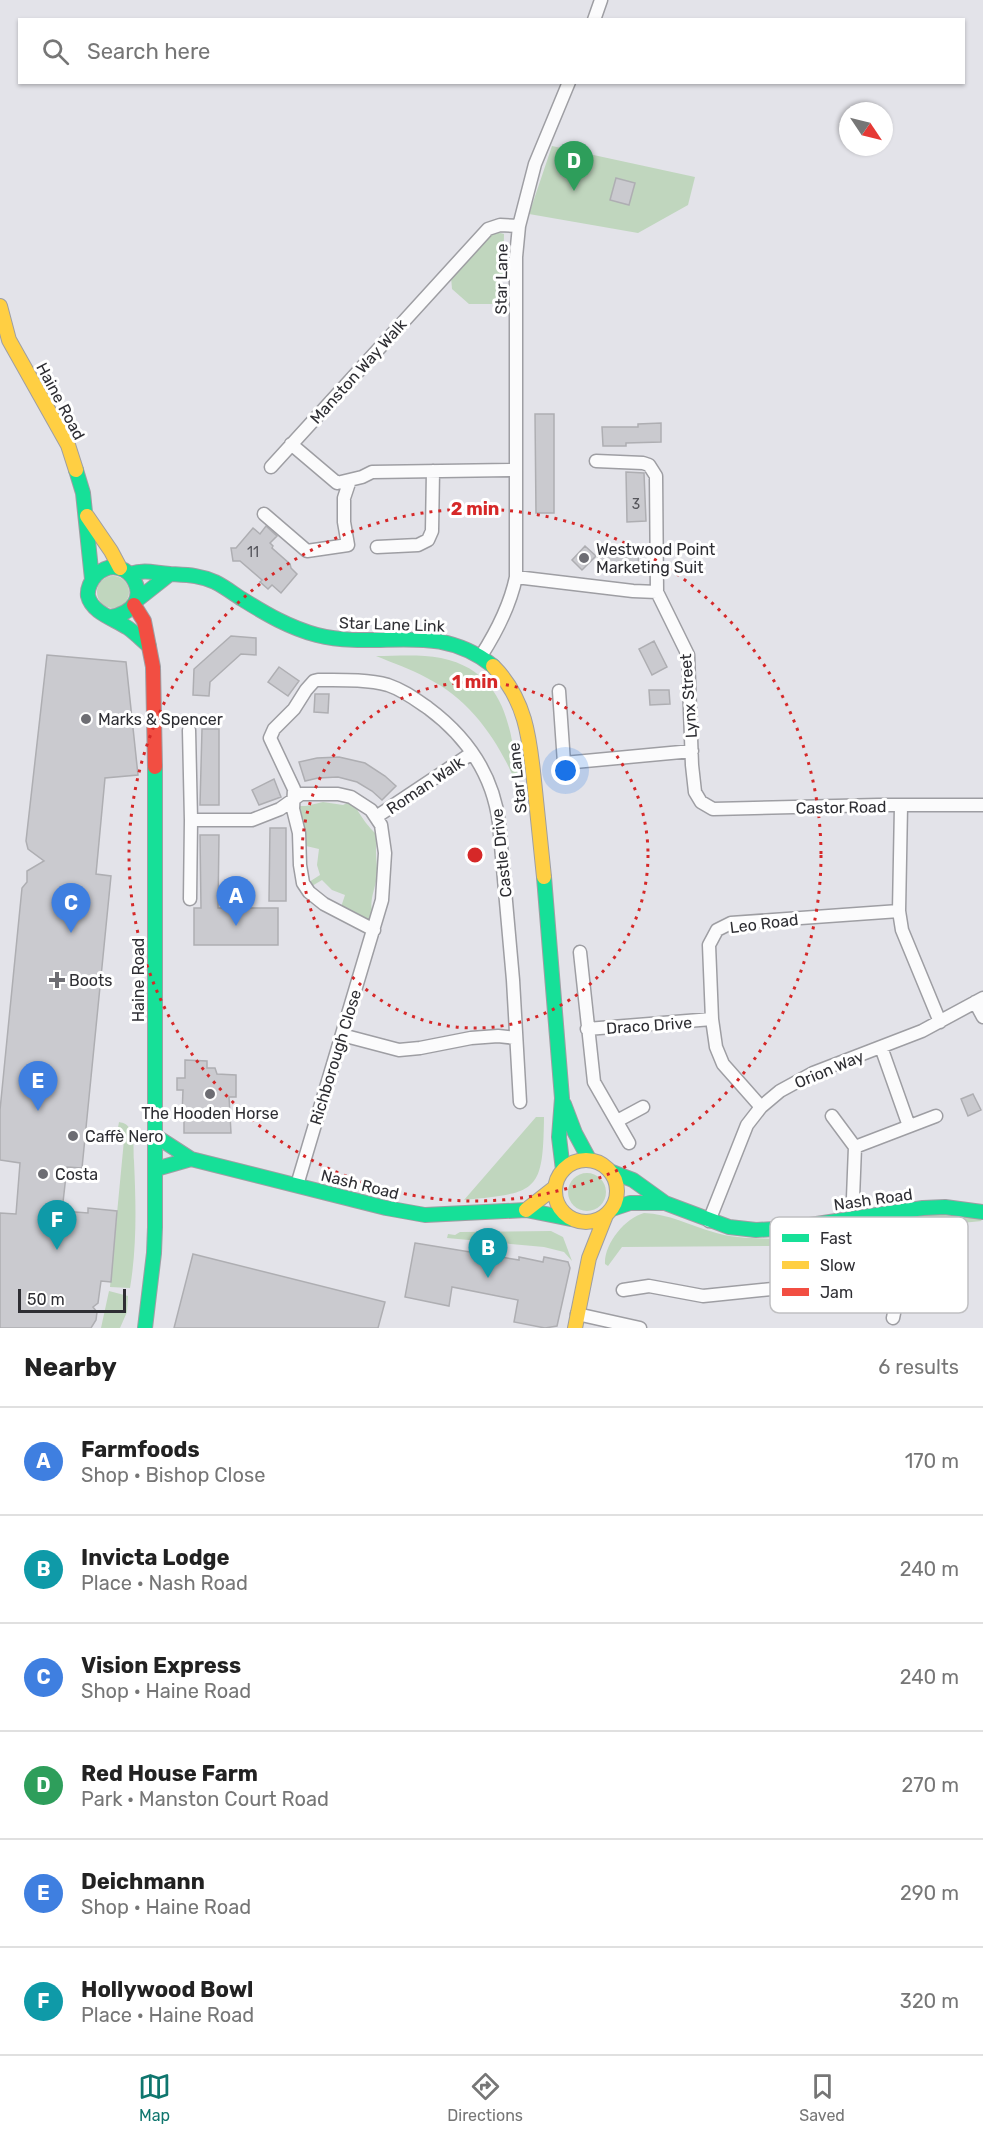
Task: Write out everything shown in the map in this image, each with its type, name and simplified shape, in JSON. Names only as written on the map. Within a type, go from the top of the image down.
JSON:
[{"type":"street","points":[[595,18],[601,0]]},
{"type":"street","name":"Star Lane","points":[[562,1170],[560,1137],[562,1098],[547,902],[529,733],[523,707],[513,689],[501,673],[481,656],[505,613],[516,577],[516,257],[519,226],[535,165],[568,84]]},
{"type":"street","name":"Manston Way Walk","points":[[271,467],[488,229],[500,225],[519,226]]},
{"type":"street","name":"Haine Road","points":[[0,306],[5,336],[68,445],[83,494],[92,579],[88,594],[90,601],[99,613],[130,629],[148,646]]},
{"type":"street","points":[[291,444],[337,483],[363,477],[372,472],[516,470]]},
{"type":"street","points":[[516,577],[657,592],[656,476],[649,465],[643,463],[596,461]]},
{"type":"street","points":[[377,547],[418,545],[428,540],[432,531],[433,471]]},
{"type":"street","points":[[264,514],[307,551],[348,545],[344,522],[344,498],[350,480]]},
{"type":"street","name":"Haine Road","points":[[86,515],[137,586],[136,603],[144,621],[153,667],[155,694],[154,1135],[156,1168],[154,1253],[145,1321],[137,1328]]},
{"type":"street","points":[[92,579],[104,569],[125,571]]},
{"type":"street","name":"Star Lane Link","points":[[125,571],[144,570],[205,578],[277,620],[316,635],[345,640],[440,640],[481,656]]},
{"type":"street","points":[[110,617],[124,615],[170,574]]},
{"type":"street","name":"Lynx Street","points":[[657,592],[688,655],[695,792],[701,802]]},
{"type":"street","name":"Castle Drive","points":[[293,799],[294,789],[270,734],[294,709],[306,690],[318,680],[385,684],[402,691],[448,723],[461,736],[489,781],[497,805],[520,1102]]},
{"type":"street","points":[[559,691],[564,763],[692,751]]},
{"type":"street","points":[[189,730],[190,899]]},
{"type":"street","name":"Roman Walk","points":[[376,817],[472,753]]},
{"type":"street","points":[[191,820],[252,820],[280,809],[301,794],[338,794],[358,801],[376,817]]},
{"type":"street","points":[[293,799],[292,809],[299,833],[303,883],[309,892],[324,904],[374,930]]},
{"type":"street","name":"Castor Road","points":[[701,802],[713,809],[983,806]]},
{"type":"street","points":[[901,806],[899,911],[902,930],[940,1022]]},
{"type":"street","name":"Richborough Close","points":[[297,1185],[382,900],[385,873],[383,834],[376,817]]},
{"type":"street","name":"Leo Road","points":[[761,1107],[723,1064],[716,1047],[712,1019],[709,945],[717,930],[731,923],[899,911]]},
{"type":"street","name":"Draco Drive","points":[[580,952],[594,1082],[629,1143]]},
{"type":"street","points":[[979,1000],[983,1017]]},
{"type":"street","name":"Orion Way","points":[[709,1221],[747,1125],[761,1107],[780,1091],[813,1073],[922,1031],[979,1000]]},
{"type":"street","name":"Draco Drive","points":[[587,1029],[712,1019]]},
{"type":"street","points":[[342,1035],[399,1050],[471,1038],[498,1036],[516,1038]]},
{"type":"street","points":[[880,1047],[909,1126]]},
{"type":"street","name":"Star Lane","points":[[562,1098],[575,1133],[589,1160]]},
{"type":"street","points":[[617,1121],[644,1107]]},
{"type":"street","points":[[832,1116],[855,1147],[853,1198]]},
{"type":"street","points":[[855,1147],[936,1116]]},
{"type":"street","name":"Nash Road","points":[[154,1135],[191,1159],[386,1208],[425,1215],[526,1210],[573,1220]]},
{"type":"street","name":"Nash Road","points":[[156,1168],[191,1159]]},
{"type":"street","points":[[589,1257],[584,1236],[573,1220],[558,1206],[554,1188],[562,1170],[579,1160],[598,1162],[612,1173],[618,1191],[616,1201],[589,1257],[576,1321],[640,1328]]},
{"type":"street","name":"Nash Road","points":[[612,1173],[633,1180],[665,1203],[709,1221],[729,1227],[770,1229]]},
{"type":"street","points":[[526,1210],[554,1188]]},
{"type":"street","name":"Nash Road","points":[[609,1212],[630,1203],[665,1203]]},
{"type":"street","name":"Nash Road","points":[[863,1217],[945,1207],[983,1212]]},
{"type":"street","points":[[573,1220],[586,1223],[597,1221],[609,1212]]},
{"type":"street","points":[[623,1290],[649,1286],[703,1296],[770,1289]]},
{"type":"street","points":[[893,1318],[894,1313]]},
{"type":"green space","points":[[552,146],[695,177],[688,205],[638,233],[529,214]],"holes":[[[616,178],[635,183],[629,205],[610,200]]]},
{"type":"green space","points":[[492,233],[504,234],[503,277],[498,283],[499,304],[469,304],[452,289],[451,277]]},
{"type":"green space","points":[[113,576],[125,580],[129,592],[125,604],[113,608],[101,604],[97,592],[101,580]]},
{"type":"green space","points":[[376,656],[441,658],[464,665],[481,677],[494,691],[503,709],[513,748],[519,790],[504,757],[472,712],[443,688],[421,675]]},
{"type":"green space","points":[[323,802],[343,805],[349,802],[356,806],[365,822],[378,835],[377,875],[372,900],[373,912],[369,920],[341,907],[345,895],[332,890],[322,880],[312,886],[309,882],[320,875],[317,865],[319,849],[305,844],[305,829],[298,806]]},
{"type":"green space","points":[[536,1117],[544,1117],[543,1142],[538,1174],[531,1184],[508,1195],[464,1200]]},
{"type":"green space","points":[[119,1122],[130,1129],[134,1145],[135,1225],[130,1288],[110,1287],[124,1140],[117,1133]]},
{"type":"green space","points":[[587,1173],[601,1178],[606,1192],[601,1206],[587,1211],[573,1206],[568,1192],[573,1178]]},
{"type":"green space","points":[[644,1213],[653,1214],[729,1236],[770,1239],[770,1246],[622,1247],[608,1266],[605,1264],[606,1256],[612,1240],[623,1226]]},
{"type":"green space","points":[[926,1214],[977,1217],[982,1221],[968,1222],[968,1217],[906,1217]]},
{"type":"green space","points":[[551,1231],[563,1237],[572,1261],[564,1252],[544,1247],[447,1238],[448,1234],[455,1235],[460,1232]]},
{"type":"green space","points":[[109,1291],[128,1296],[127,1312],[120,1328],[101,1328]]},
{"type":"building","points":[[616,178],[635,183],[629,205],[610,200]]},
{"type":"building","points":[[535,414],[554,414],[554,513],[536,513]]},
{"type":"building","points":[[661,423],[661,442],[603,446],[602,427],[638,427],[638,424]]},
{"type":"building","points":[[626,472],[644,473],[646,521],[627,522]]},
{"type":"building","points":[[266,526],[277,536],[270,543],[272,548],[290,564],[297,574],[281,593],[272,585],[268,589],[260,582],[262,580],[240,561],[233,561],[231,548],[236,548],[253,528],[260,534]]},
{"type":"building","name":"Westwood Point Marketing Suit","points":[[585,546],[596,556],[582,570],[572,560]]},
{"type":"building","points":[[598,552],[638,553],[639,572],[597,572]]},
{"type":"building","points":[[231,636],[256,638],[256,655],[241,654],[210,682],[209,696],[193,695],[194,669]]},
{"type":"building","points":[[654,641],[667,667],[652,675],[639,649]]},
{"type":"building","points":[[47,655],[126,662],[138,775],[105,778],[96,874],[111,876],[82,1168],[67,1167],[62,1211],[88,1213],[88,1208],[117,1211],[111,1282],[101,1281],[98,1303],[93,1307],[97,1312],[96,1320],[91,1328],[0,1328],[0,1213],[16,1214],[20,1163],[0,1160],[0,1110],[22,888],[27,882],[27,871],[44,861],[28,849],[26,841]]},
{"type":"building","points":[[279,667],[299,681],[288,696],[268,682]]},
{"type":"building","points":[[649,690],[669,690],[670,704],[650,705]]},
{"type":"building","points":[[315,694],[329,694],[328,713],[314,712]]},
{"type":"building","points":[[202,729],[219,729],[219,805],[200,805]]},
{"type":"building","points":[[339,757],[365,763],[396,786],[382,800],[357,782],[338,777],[305,781],[299,762]]},
{"type":"building","points":[[274,779],[281,797],[259,805],[252,790]]},
{"type":"building","points":[[270,828],[286,828],[286,901],[269,901]]},
{"type":"building","points":[[200,835],[219,835],[218,908],[278,908],[278,945],[194,945],[194,908],[201,908]]},
{"type":"building","name":"The Hooden Horse","points":[[185,1060],[207,1061],[207,1068],[215,1068],[217,1074],[236,1075],[236,1097],[229,1097],[231,1133],[184,1133],[183,1090],[177,1090],[177,1078],[185,1078]]},
{"type":"building","points":[[973,1094],[981,1110],[968,1116],[961,1099]]},
{"type":"building","points":[[415,1243],[519,1260],[519,1257],[543,1262],[544,1257],[568,1262],[570,1268],[557,1326],[545,1328],[514,1322],[518,1300],[452,1287],[449,1306],[405,1297]]},
{"type":"building","points":[[193,1254],[385,1302],[378,1328],[174,1328]]},
{"type":"traffic: fast","points":[[76,470],[83,493],[92,579]]},
{"type":"traffic: fast","points":[[110,617],[126,611],[135,603],[137,592],[135,582],[128,573],[119,568],[108,568],[92,579],[88,590],[90,602],[99,611],[128,628],[149,646]]},
{"type":"traffic: fast","points":[[130,574],[150,572],[204,578],[219,584],[251,605],[297,629],[341,639],[429,640],[450,644],[471,652],[493,666]]},
{"type":"traffic: fast","points":[[137,600],[170,574]]},
{"type":"traffic: fast","points":[[145,1328],[155,1227],[155,767]]},
{"type":"traffic: fast","points":[[544,877],[562,1098],[559,1137],[563,1170]]},
{"type":"traffic: fast","points":[[564,1104],[575,1133],[589,1159]]},
{"type":"traffic: fast","points":[[154,1135],[191,1159],[386,1208],[425,1215],[526,1210],[571,1219]]},
{"type":"traffic: fast","points":[[156,1169],[191,1159]]},
{"type":"traffic: fast","points":[[612,1172],[633,1180],[665,1203],[729,1227],[770,1229]]},
{"type":"traffic: fast","points":[[612,1209],[630,1203],[665,1203]]},
{"type":"traffic: fast","points":[[863,1217],[945,1207],[983,1212]]},
{"type":"traffic: slow","points":[[0,306],[9,340],[68,445],[76,470]]},
{"type":"traffic: slow","points":[[87,516],[120,568]]},
{"type":"traffic: slow","points":[[493,666],[505,679],[514,694],[529,740],[544,877]]},
{"type":"traffic: slow","points":[[580,1160],[592,1160],[608,1169],[615,1179],[617,1191],[615,1203],[608,1213],[592,1222],[580,1222],[569,1217],[560,1208],[555,1197],[555,1185],[560,1174],[569,1165],[580,1160]]},
{"type":"traffic: slow","points":[[526,1210],[554,1188]]},
{"type":"traffic: slow","points":[[575,1328],[589,1258],[606,1215]]},
{"type":"traffic: jam","points":[[134,605],[144,621],[153,667],[155,767]]},
{"type":"place","name":"Red House Farm","points":[[574,191]]},
{"type":"place","name":"Westwood Point Marketing Suit","points":[[584,558]]},
{"type":"place","name":"Marks & Spencer","points":[[86,719]]},
{"type":"place","name":"Farmfoods","points":[[236,926]]},
{"type":"place","name":"Vision Express","points":[[71,933]]},
{"type":"place","name":"Boots","points":[[57,980]]},
{"type":"place","name":"The Hooden Horse","points":[[210,1094]]},
{"type":"place","name":"Deichmann","points":[[38,1111]]},
{"type":"place","name":"Caffè Nero","points":[[73,1136]]},
{"type":"place","name":"Costa","points":[[43,1174]]},
{"type":"place","name":"Hollywood Bowl","points":[[57,1250]]},
{"type":"place","name":"Invicta Lodge","points":[[488,1278]]}]
